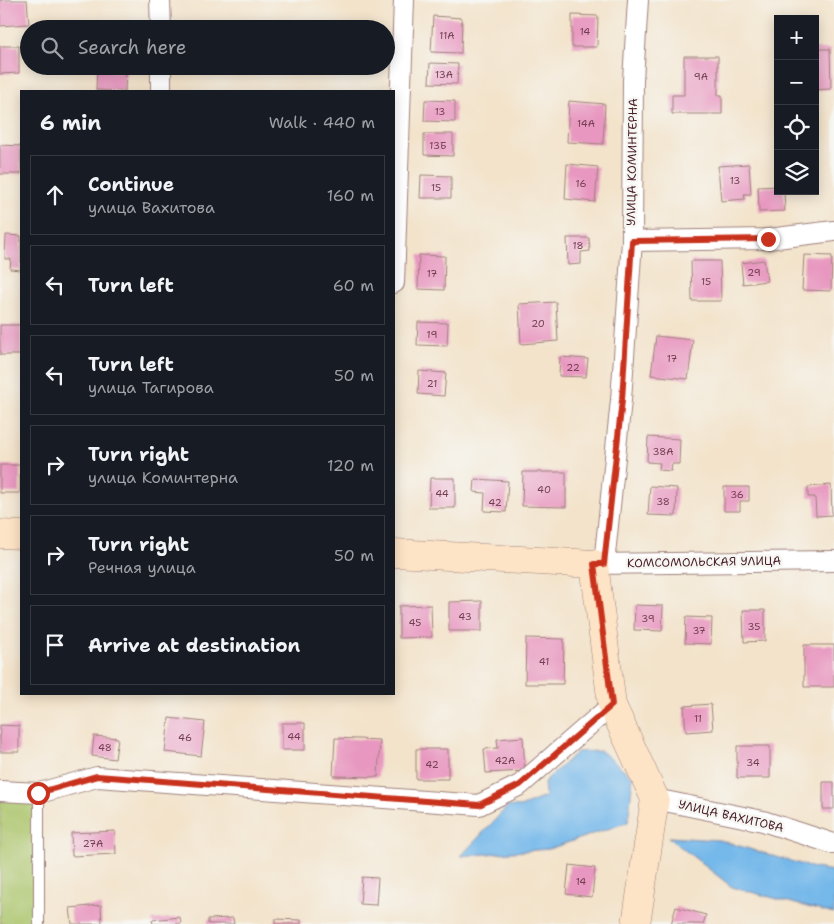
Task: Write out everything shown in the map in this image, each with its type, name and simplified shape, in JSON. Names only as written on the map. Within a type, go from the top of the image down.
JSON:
[{"type":"street","points":[[160,0],[161,20]]},
{"type":"street","points":[[395,255],[404,0]]},
{"type":"street","name":"УЛИЦА КОМИНТЕРНА","points":[[599,564],[622,400],[632,241],[633,80],[638,0]]},
{"type":"street","points":[[161,75],[161,90]]},
{"type":"street","points":[[632,241],[768,239],[834,231]]},
{"type":"street","points":[[0,534],[20,535]]},
{"type":"street","name":"КОМСОМОЛЬСКАЯ УЛИЦА","points":[[395,553],[599,564],[834,561]]},
{"type":"street","points":[[599,564],[612,705],[655,799],[636,924]]},
{"type":"street","points":[[0,791],[38,793],[97,776],[479,805],[520,785],[612,705]]},
{"type":"street","name":"УЛИЦА ВАХИТОВА","points":[[655,799],[763,821],[834,844]]},
{"type":"lane","points":[[38,793],[39,924]]},
{"type":"green space","points":[[0,791],[39,793],[39,924],[0,924]]},
{"type":"water","points":[[601,751],[633,777],[628,822],[549,849],[461,856],[508,806],[520,807],[545,797],[544,782],[577,752]]},
{"type":"water","points":[[668,837],[719,840],[814,868],[834,871],[834,914],[732,887]]},
{"type":"building","points":[[0,0],[27,0],[29,20],[20,20],[20,25],[0,26]]},
{"type":"building","points":[[572,15],[598,16],[597,47],[572,47]]},
{"type":"building","points":[[433,16],[462,18],[461,53],[431,52]]},
{"type":"building","points":[[0,46],[19,46],[19,73],[0,74]]},
{"type":"building","points":[[819,49],[830,49],[831,89],[819,90]]},
{"type":"building","points":[[684,56],[718,56],[718,95],[722,95],[722,114],[672,114],[672,95],[684,95]]},
{"type":"building","points":[[430,63],[458,64],[457,84],[429,83]]},
{"type":"building","points":[[97,75],[126,75],[125,90],[96,90]]},
{"type":"building","points":[[425,100],[455,101],[455,122],[424,121]]},
{"type":"building","points":[[569,101],[605,104],[603,144],[567,142]]},
{"type":"building","points":[[424,134],[453,134],[453,156],[424,155]]},
{"type":"building","points":[[0,145],[20,146],[20,174],[0,174]]},
{"type":"building","points":[[567,164],[598,167],[595,202],[565,199]]},
{"type":"building","points":[[749,164],[751,194],[744,194],[745,199],[721,201],[718,166]]},
{"type":"building","points":[[421,175],[451,176],[451,198],[420,198]]},
{"type":"building","points":[[774,186],[774,195],[784,195],[785,211],[759,212],[758,187]]},
{"type":"building","points":[[6,235],[20,236],[20,270],[10,269],[11,259],[5,259]]},
{"type":"building","points":[[567,238],[589,238],[590,251],[581,252],[581,264],[568,265]]},
{"type":"building","points":[[419,255],[445,256],[444,290],[418,289]]},
{"type":"building","points":[[804,255],[832,256],[831,291],[802,290]]},
{"type":"building","points":[[764,260],[767,281],[743,284],[741,263]]},
{"type":"building","points":[[691,261],[720,261],[721,301],[692,301]]},
{"type":"building","points":[[556,302],[558,341],[521,344],[519,304]]},
{"type":"building","points":[[418,322],[448,323],[447,346],[417,345]]},
{"type":"building","points":[[0,325],[20,325],[20,355],[0,355]]},
{"type":"building","points":[[656,336],[693,340],[688,379],[651,375]]},
{"type":"building","points":[[560,357],[588,359],[586,377],[559,376]]},
{"type":"building","points":[[419,371],[446,373],[444,396],[418,394]]},
{"type":"building","points":[[648,437],[680,439],[679,464],[672,464],[671,471],[659,470],[660,463],[647,462]]},
{"type":"building","points":[[0,465],[20,465],[20,493],[0,493]]},
{"type":"building","points":[[523,472],[566,472],[566,507],[522,506]]},
{"type":"building","points":[[430,478],[455,478],[455,508],[429,508]]},
{"type":"building","points":[[475,479],[508,481],[506,512],[484,511],[485,493],[474,492]]},
{"type":"building","points":[[831,485],[832,515],[816,516],[815,497],[808,497],[808,487]]},
{"type":"building","points":[[650,486],[677,488],[676,516],[648,515]]},
{"type":"building","points":[[724,487],[749,487],[749,501],[740,501],[740,511],[724,511]]},
{"type":"building","points":[[482,601],[482,631],[449,631],[449,602]]},
{"type":"building","points":[[431,605],[432,637],[399,638],[399,606]]},
{"type":"building","points":[[635,605],[663,606],[662,631],[634,630]]},
{"type":"building","points":[[743,610],[765,610],[765,641],[744,642]]},
{"type":"building","points":[[686,617],[712,618],[711,644],[685,643]]},
{"type":"building","points":[[526,638],[564,639],[563,684],[525,684]]},
{"type":"building","points":[[804,645],[834,645],[834,687],[804,687]]},
{"type":"building","points":[[711,704],[713,730],[686,732],[684,706]]},
{"type":"building","points":[[169,718],[205,722],[201,756],[165,752]]},
{"type":"building","points":[[282,723],[305,723],[305,750],[282,750]]},
{"type":"building","points":[[0,725],[19,726],[19,752],[0,752]]},
{"type":"building","points":[[94,736],[118,738],[115,759],[92,756]]},
{"type":"building","points":[[523,737],[525,771],[486,773],[484,749],[498,748],[497,739]]},
{"type":"building","points":[[335,738],[380,740],[378,777],[333,776]]},
{"type":"building","points":[[737,746],[770,746],[770,778],[737,778]]},
{"type":"building","points":[[416,749],[448,749],[448,779],[416,779]]},
{"type":"building","points":[[823,782],[834,782],[834,809],[823,809]]},
{"type":"building","points":[[115,831],[116,854],[72,856],[71,833]]},
{"type":"building","points":[[569,865],[595,868],[592,897],[566,894]]},
{"type":"building","points":[[362,877],[378,878],[376,905],[360,904]]},
{"type":"building","points":[[101,905],[102,924],[72,924],[70,908]]},
{"type":"building","points":[[676,907],[706,915],[703,924],[671,924]]},
{"type":"building","points":[[180,917],[181,924],[153,924],[152,920]]},
{"type":"building","points":[[233,918],[234,924],[208,924],[208,919]]},
{"type":"building","points":[[275,919],[301,920],[301,924],[275,924]]},
{"type":"route","points":[[38,793],[97,776],[479,805],[520,785],[612,705],[594,564],[604,564],[622,400],[632,241],[768,239]]}]
